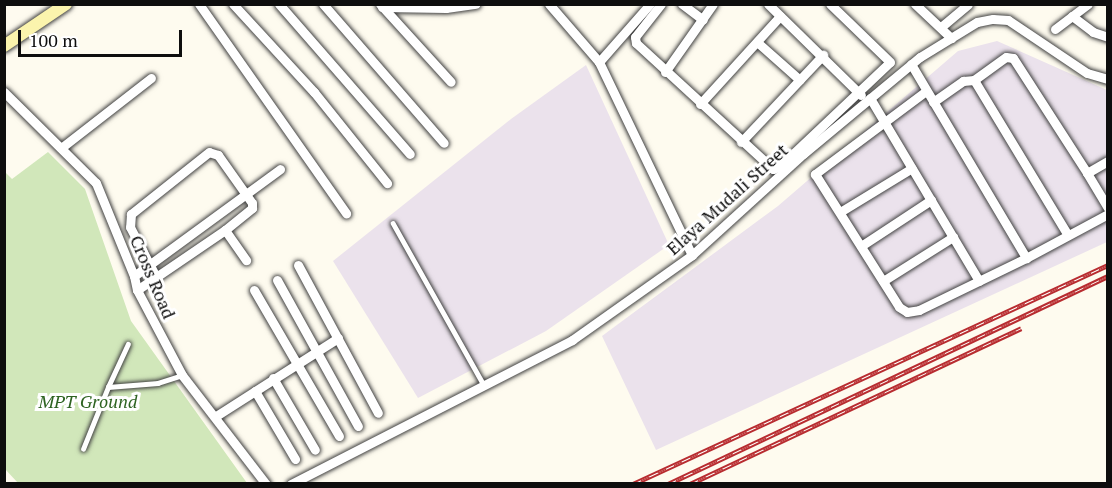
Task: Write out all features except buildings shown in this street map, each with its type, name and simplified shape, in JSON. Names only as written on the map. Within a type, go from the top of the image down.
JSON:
[{"type":"street","points":[[4,46],[66,4]]},
{"type":"street","points":[[199,4],[346,213]]},
{"type":"street","points":[[233,4],[314,92],[387,183]]},
{"type":"street","points":[[279,4],[410,154]]},
{"type":"street","points":[[323,4],[444,143]]},
{"type":"street","points":[[381,6],[446,8],[476,4]]},
{"type":"street","points":[[549,4],[599,62],[692,255]]},
{"type":"street","points":[[660,4],[635,40],[665,72],[769,168],[776,168],[890,62],[830,4]]},
{"type":"street","points":[[682,4],[703,20]]},
{"type":"street","points":[[665,72],[713,4]]},
{"type":"street","points":[[768,4],[868,99],[979,281]]},
{"type":"street","points":[[915,4],[951,38]]},
{"type":"street","points":[[941,27],[968,4]]},
{"type":"street","points":[[1055,29],[1088,4]]},
{"type":"street","points":[[381,6],[451,82]]},
{"type":"street","points":[[599,62],[645,6]]},
{"type":"street","points":[[700,104],[780,16]]},
{"type":"street","points":[[1072,16],[1093,32],[1107,37]]},
{"type":"street","name":"Elaya Mudali Street","points":[[291,483],[572,340],[692,255],[803,154],[911,64],[977,22],[993,18],[1008,20],[1087,73],[1107,79]]},
{"type":"street","points":[[757,42],[800,80]]},
{"type":"street","points":[[741,142],[823,55]]},
{"type":"street","points":[[933,102],[963,81],[974,80],[1006,57],[1017,61],[1107,208]]},
{"type":"street","points":[[911,64],[1026,258]]},
{"type":"street","points":[[61,148],[151,78]]},
{"type":"street","points":[[974,80],[1068,235]]},
{"type":"street","points":[[926,91],[815,174],[899,307],[907,312],[919,310],[1026,258],[1107,214]]},
{"type":"street","name":"Cross Road","points":[[4,92],[96,183],[134,276],[137,290],[182,375],[266,483]]},
{"type":"street","points":[[137,290],[225,230],[252,208],[252,203],[218,155],[209,152],[132,214],[130,227],[156,277]]},
{"type":"street","points":[[1087,173],[1107,161]]},
{"type":"street","points":[[840,212],[912,168]]},
{"type":"street","points":[[134,276],[151,266],[280,170]]},
{"type":"street","points":[[861,246],[931,200]]},
{"type":"street","points":[[225,230],[246,260]]},
{"type":"street","points":[[883,281],[953,237]]},
{"type":"street","points":[[298,266],[378,413]]},
{"type":"street","points":[[277,280],[358,426]]},
{"type":"street","points":[[254,290],[339,435]]},
{"type":"street","points":[[216,416],[338,338]]},
{"type":"street","points":[[273,378],[315,450]]},
{"type":"street","points":[[255,391],[295,459]]},
{"type":"lane","points":[[393,223],[484,385]]},
{"type":"lane","points":[[83,449],[128,344]]},
{"type":"lane","points":[[108,387],[158,383],[182,375]]},
{"type":"shaded area","points":[[997,41],[1107,90],[1107,242],[656,450],[602,336],[778,206],[958,51]]},
{"type":"shaded area","points":[[586,65],[669,245],[546,331],[418,398],[333,261],[511,119]]},
{"type":"green space","name":"MPT Ground","points":[[48,152],[85,189],[131,321],[247,483],[18,483],[5,469],[4,171],[12,179]]},
{"type":"railway","points":[[633,484],[1108,265]]},
{"type":"railway","points":[[668,484],[1108,276]]},
{"type":"railway","points":[[690,484],[1021,328]]}]
